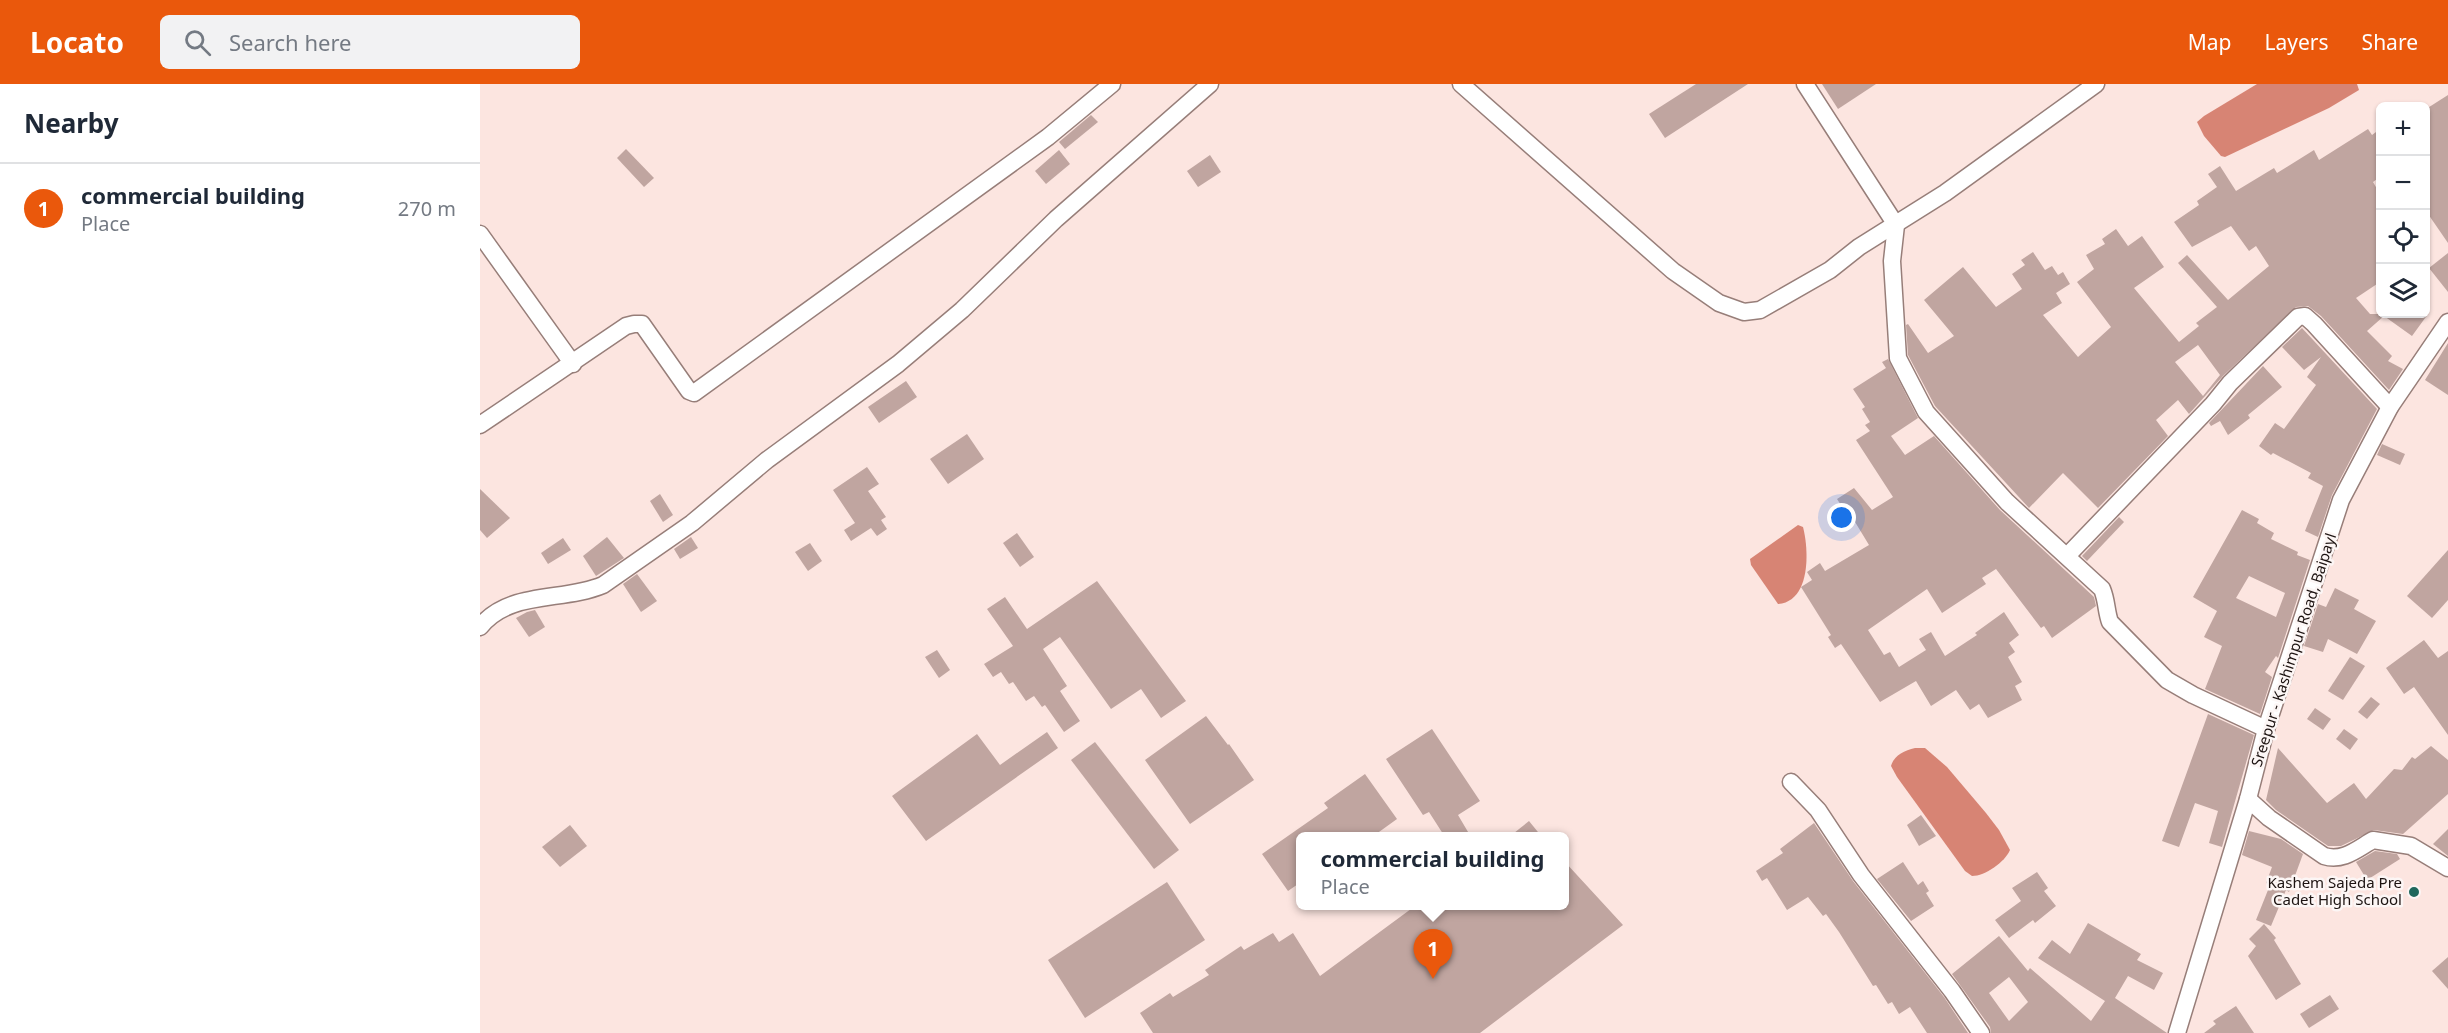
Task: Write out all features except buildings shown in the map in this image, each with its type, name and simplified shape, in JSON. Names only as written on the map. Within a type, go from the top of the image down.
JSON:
[{"type":"street","points":[[480,425],[626,326],[638,323],[642,324],[689,391],[694,393],[1048,137],[1112,84]]},
{"type":"street","points":[[480,627],[497,613],[520,601],[587,592],[603,585],[692,523],[767,460],[898,364],[962,310],[1056,219],[1210,84]]},
{"type":"street","points":[[1461,84],[1673,271],[1719,303],[1744,312],[1760,310],[1793,293],[1945,193],[2096,84]]},
{"type":"street","points":[[1804,84],[1896,225],[1892,261],[1898,358],[1926,412],[2007,502],[2102,589],[2107,600],[2106,611],[2110,622],[2167,680],[2193,695],[2266,729]]},
{"type":"street","points":[[480,234],[573,364]]},
{"type":"street","points":[[2067,556],[2230,383],[2298,316],[2305,316],[2314,324],[2390,407]]},
{"type":"street","name":"Sreepur - Kashimpur Road, Baipayl","points":[[2177,1033],[2248,799],[2266,729],[2341,500],[2390,407],[2448,322]]},
{"type":"street","points":[[1791,782],[1818,810],[1861,875],[1952,991],[1981,1033]]},
{"type":"street","points":[[2248,799],[2270,818],[2324,856],[2335,859],[2347,856],[2373,840],[2410,846],[2448,868]]},
{"type":"shaded area","points":[[2257,84],[2357,84],[2359,90],[2329,108],[2225,157],[2221,156],[2204,136],[2197,122]]},
{"type":"shaded area","points":[[1798,525],[1803,527],[1805,537],[1805,573],[1797,594],[1789,601],[1778,604],[1751,565],[1750,559]]},
{"type":"shaded area","points":[[1915,748],[1925,748],[1947,767],[1999,830],[2010,850],[2004,859],[1983,874],[1972,876],[1965,871],[1891,766],[1900,754]]},
{"type":"place","name":"Kashem Sajeda Pre Cadet High School","points":[[2414,892]]},
{"type":"place","name":"commercial building","points":[[1433,979]]}]
